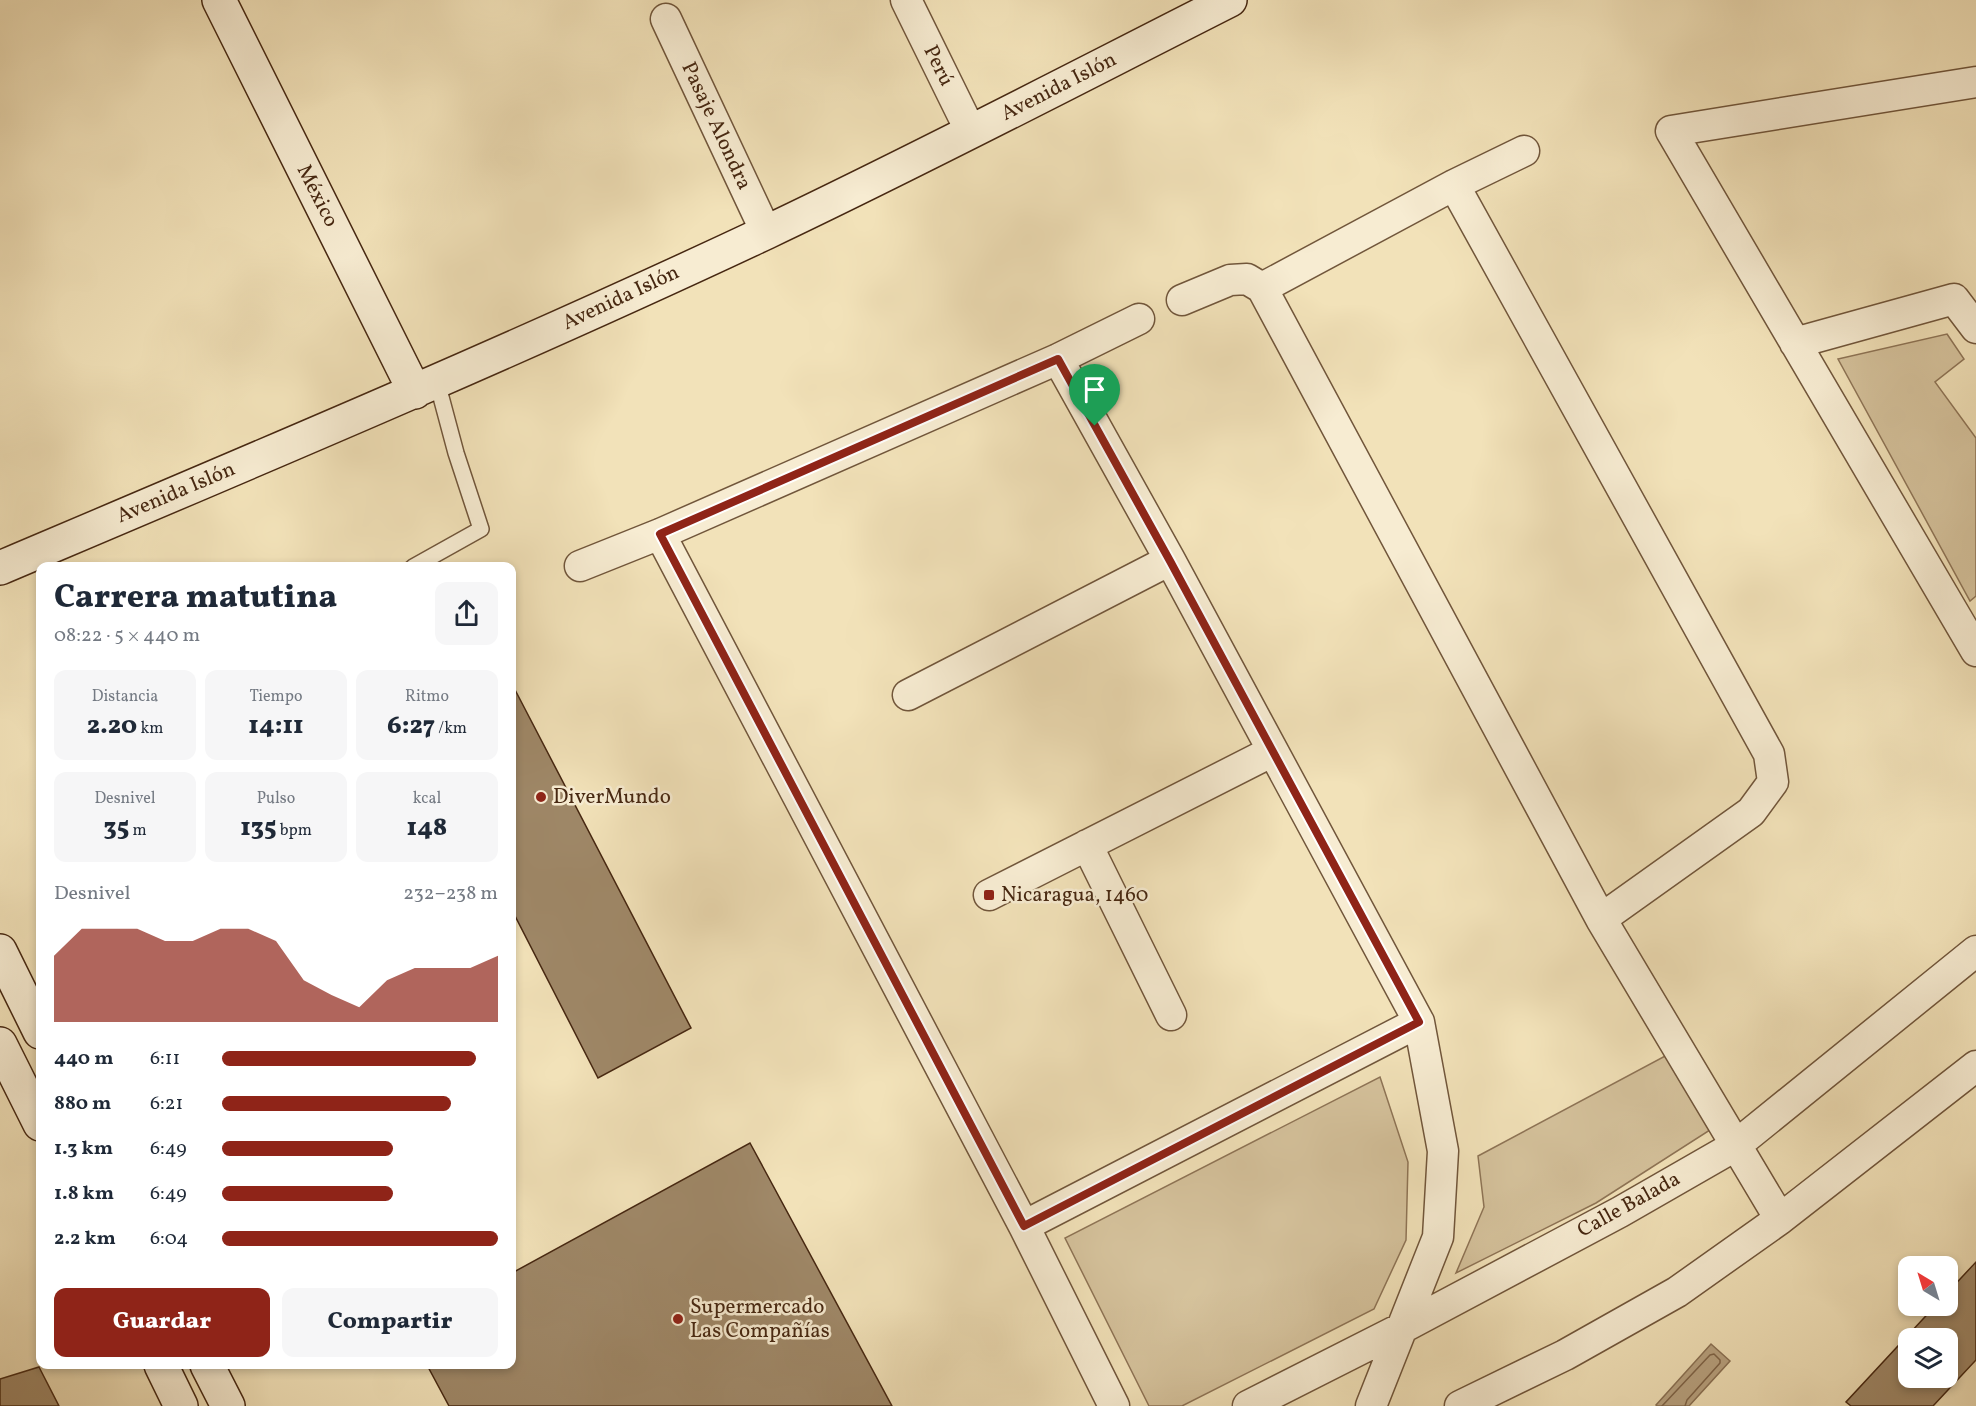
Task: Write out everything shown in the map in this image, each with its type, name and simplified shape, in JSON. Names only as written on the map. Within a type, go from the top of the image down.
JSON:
[{"type":"main road","name":"México","points":[[219,0],[426,387]]},
{"type":"main road","name":"Avenida Islón","points":[[0,568],[426,387],[766,232],[971,132],[1230,0]]},
{"type":"main road","points":[[0,953],[36,1024]]},
{"type":"main road","points":[[0,1044],[36,1116]]},
{"type":"main road","points":[[163,1369],[181,1406]]},
{"type":"main road","points":[[212,1369],[228,1406]]},
{"type":"street","name":"Perú","points":[[906,0],[971,132]]},
{"type":"street","name":"Pasaje Alondra","points":[[666,20],[766,232]]},
{"type":"street","points":[[1975,646],[1671,131],[1976,82]]},
{"type":"street","points":[[1262,288],[1454,185],[1524,151]]},
{"type":"street","points":[[1454,185],[1769,754],[1773,782],[1751,812],[1601,919]]},
{"type":"street","points":[[1182,300],[1230,280],[1246,279],[1262,288],[1601,919],[1780,1219]]},
{"type":"street","points":[[1795,343],[1954,299],[1976,328]]},
{"type":"street","points":[[580,566],[660,534],[1058,359],[1139,319]]},
{"type":"street","points":[[1058,359],[1419,1022],[1443,1151],[1438,1237],[1371,1406]]},
{"type":"street","points":[[660,534],[1024,1226],[1114,1406]]},
{"type":"street","points":[[908,695],[1170,561]]},
{"type":"street","points":[[989,895],[1273,751]]},
{"type":"street","points":[[1087,845],[1171,1014]]},
{"type":"street","name":"Calle Balada","points":[[1248,1406],[1402,1328],[1620,1212],[1735,1146],[1976,951]]},
{"type":"street","points":[[1024,1226],[1419,1022]]},
{"type":"street","points":[[1460,1406],[1565,1355],[1677,1292],[1780,1219],[1976,1066]]},
{"type":"lane","points":[[422,562],[481,529],[456,453],[426,387]]},
{"type":"shaded area","points":[[1947,334],[1964,359],[1935,382],[1976,438],[1976,596],[1970,601],[1838,359]]},
{"type":"shaded area","points":[[1667,1055],[1710,1130],[1596,1203],[1456,1273],[1484,1207],[1478,1156]]},
{"type":"shaded area","points":[[1380,1077],[1408,1162],[1406,1240],[1374,1309],[1182,1406],[1149,1406],[1065,1238]]},
{"type":"water","points":[[1711,1344],[1730,1361],[1689,1406],[1657,1406],[1656,1405]]},
{"type":"building","name":"DiverMundo","points":[[516,692],[691,1028],[598,1078],[516,918]]},
{"type":"building","name":"Supermercado Las Compañías","points":[[750,1143],[892,1406],[449,1406],[429,1369],[516,1369],[516,1271]]},
{"type":"building","points":[[1976,1262],[1976,1360],[1958,1379],[1958,1328],[1915,1328],[1926,1316],[1958,1316],[1958,1281]]},
{"type":"building","points":[[1898,1346],[1898,1388],[1950,1388],[1933,1406],[1851,1406],[1846,1402]]},
{"type":"building","points":[[36,1368],[40,1369],[59,1406],[0,1406],[0,1379]]},
{"type":"place","name":"DiverMundo","points":[[541,797]]},
{"type":"place","name":"Nicaragua, 1460","points":[[989,895]]},
{"type":"place","name":"Supermercado Las Compañías","points":[[678,1319]]},
{"type":"route","points":[[1058,359],[1095,426],[1419,1022],[1024,1226],[660,534],[1058,359]]}]
